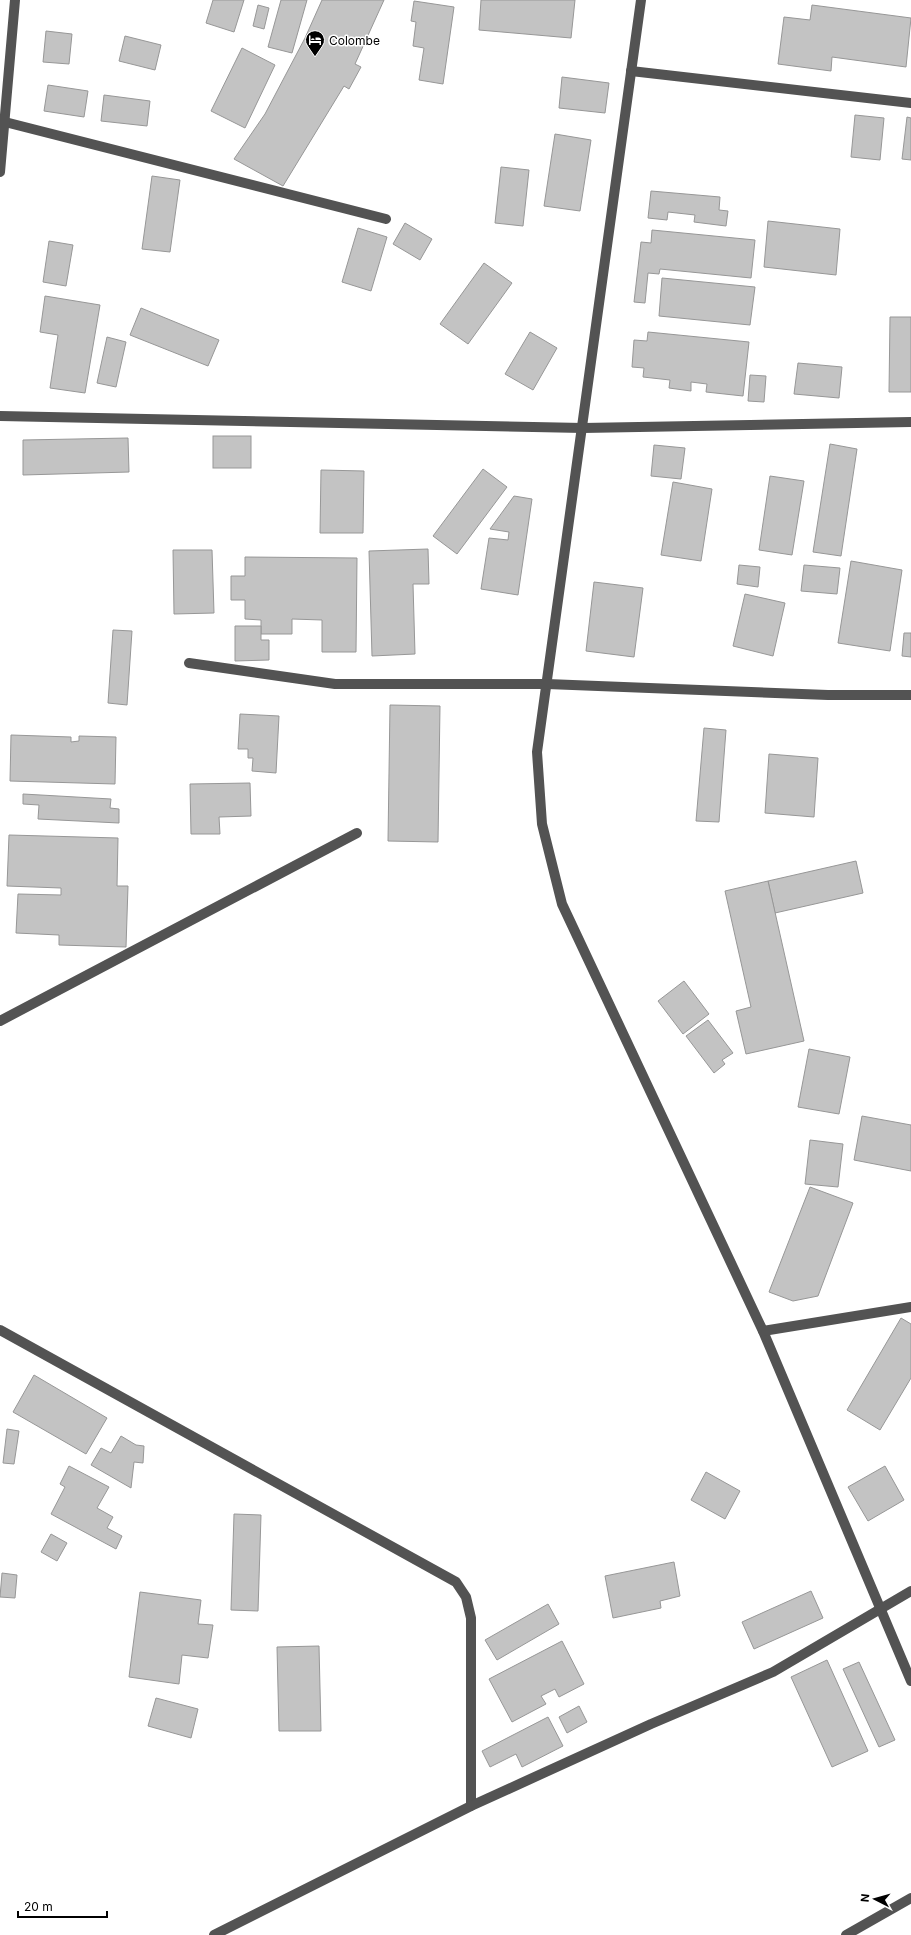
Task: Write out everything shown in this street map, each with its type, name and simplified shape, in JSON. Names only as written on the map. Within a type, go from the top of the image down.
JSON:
[{"type":"street","points":[[0,172],[6,122],[15,0]]},
{"type":"street","points":[[641,0],[537,752],[542,824],[562,904],[763,1332],[911,1681]]},
{"type":"street","points":[[631,72],[911,103]]},
{"type":"street","points":[[6,122],[386,219]]},
{"type":"street","points":[[0,416],[583,428],[911,422]]},
{"type":"street","points":[[189,663],[335,684],[547,684],[828,695],[911,695]]},
{"type":"street","points":[[0,1021],[357,833]]},
{"type":"street","points":[[763,1332],[911,1308]]},
{"type":"street","points":[[0,1330],[456,1582],[466,1597],[471,1618],[472,1806]]},
{"type":"street","points":[[214,1935],[472,1806],[643,1728],[773,1672],[911,1591]]},
{"type":"street","points":[[846,1935],[911,1898]]},
{"type":"building","points":[[213,0],[244,0],[234,32],[206,23]]},
{"type":"building","points":[[281,0],[307,0],[292,53],[268,47]]},
{"type":"building","points":[[322,0],[384,0],[355,64],[361,67],[349,89],[344,86],[283,186],[234,159],[265,114],[305,38]]},
{"type":"building","points":[[481,0],[575,0],[571,38],[479,30]]},
{"type":"building","points":[[414,1],[454,7],[443,84],[419,80],[424,48],[413,46],[416,22],[411,21]]},
{"type":"building","points":[[258,5],[269,8],[264,29],[253,26]]},
{"type":"building","points":[[812,5],[911,18],[906,67],[832,57],[831,71],[778,64],[784,17],[810,20]]},
{"type":"building","points":[[46,31],[72,34],[69,64],[43,62]]},
{"type":"building","points":[[125,36],[161,45],[155,70],[119,61]]},
{"type":"building","points":[[242,48],[275,65],[245,128],[211,111]]},
{"type":"building","points":[[562,77],[609,83],[605,113],[559,108]]},
{"type":"building","points":[[48,85],[88,91],[84,117],[44,111]]},
{"type":"building","points":[[104,95],[150,101],[147,126],[101,121]]},
{"type":"building","points":[[855,115],[884,118],[880,160],[851,157]]},
{"type":"building","points":[[907,117],[911,118],[911,160],[902,159]]},
{"type":"building","points":[[555,134],[591,140],[580,211],[544,206]]},
{"type":"building","points":[[501,167],[529,170],[523,226],[495,223]]},
{"type":"building","points":[[152,176],[180,180],[170,252],[142,249]]},
{"type":"building","points":[[651,191],[720,197],[719,210],[728,211],[726,226],[694,222],[695,215],[668,212],[667,220],[648,218]]},
{"type":"building","points":[[768,221],[840,229],[836,275],[764,267]]},
{"type":"building","points":[[405,223],[432,239],[420,260],[393,244]]},
{"type":"building","points":[[358,228],[387,237],[371,291],[342,282]]},
{"type":"building","points":[[652,230],[755,240],[751,278],[660,269],[659,274],[648,273],[645,303],[634,302],[641,242],[651,243]]},
{"type":"building","points":[[49,241],[73,245],[66,286],[43,282]]},
{"type":"building","points":[[484,263],[512,283],[468,344],[440,324]]},
{"type":"building","points":[[662,278],[755,287],[750,325],[659,316]]},
{"type":"building","points":[[45,296],[100,305],[85,393],[50,388],[58,335],[40,332]]},
{"type":"building","points":[[141,308],[219,340],[208,366],[130,335]]},
{"type":"building","points":[[890,317],[911,317],[911,392],[889,392]]},
{"type":"building","points":[[530,332],[557,348],[533,390],[505,374]]},
{"type":"building","points":[[648,332],[749,342],[743,396],[706,392],[707,384],[691,382],[691,391],[669,388],[670,380],[643,377],[644,368],[632,367],[634,340],[647,341]]},
{"type":"building","points":[[107,337],[126,342],[116,387],[97,383]]},
{"type":"building","points":[[798,363],[842,367],[839,398],[794,394]]},
{"type":"building","points":[[750,375],[766,376],[764,402],[748,401]]},
{"type":"building","points":[[213,436],[251,436],[251,468],[213,468]]},
{"type":"building","points":[[128,438],[129,472],[23,475],[23,440]]},
{"type":"building","points":[[830,444],[857,449],[841,556],[813,552]]},
{"type":"building","points":[[654,445],[685,448],[681,479],[651,476]]},
{"type":"building","points":[[483,469],[507,487],[457,554],[433,536]]},
{"type":"building","points":[[321,470],[364,471],[363,533],[320,533]]},
{"type":"building","points":[[770,476],[804,481],[792,555],[759,550]]},
{"type":"building","points":[[673,482],[712,489],[701,561],[661,555]]},
{"type":"building","points":[[514,496],[532,499],[518,595],[481,589],[489,538],[508,540],[509,532],[490,529]]},
{"type":"building","points":[[428,549],[429,584],[413,584],[415,654],[372,656],[369,551]]},
{"type":"building","points":[[173,550],[212,550],[214,613],[174,614]]},
{"type":"building","points":[[245,557],[357,558],[356,652],[322,652],[322,620],[292,619],[292,634],[261,634],[261,620],[245,619],[245,600],[231,600],[231,576],[245,576]]},
{"type":"building","points":[[851,561],[902,570],[890,651],[838,643]]},
{"type":"building","points":[[739,565],[760,567],[758,587],[737,584]]},
{"type":"building","points":[[804,565],[840,568],[837,594],[801,591]]},
{"type":"building","points":[[594,582],[643,588],[634,657],[586,651]]},
{"type":"building","points":[[745,594],[785,603],[773,656],[733,646]]},
{"type":"building","points":[[235,626],[261,626],[261,640],[269,640],[269,660],[235,661]]},
{"type":"building","points":[[113,630],[132,631],[127,705],[108,703]]},
{"type":"building","points":[[904,633],[911,633],[911,657],[902,656]]},
{"type":"building","points":[[390,705],[440,706],[438,842],[388,841]]},
{"type":"building","points":[[240,714],[279,716],[276,773],[252,771],[253,758],[248,758],[248,749],[238,749]]},
{"type":"building","points":[[704,728],[726,730],[719,822],[696,821]]},
{"type":"building","points":[[11,735],[71,737],[71,742],[79,741],[79,736],[116,737],[115,784],[10,781]]},
{"type":"building","points":[[769,754],[818,758],[814,817],[765,813]]},
{"type":"building","points":[[250,783],[251,816],[219,817],[220,834],[191,834],[190,784]]},
{"type":"building","points":[[23,794],[111,799],[110,808],[119,809],[119,823],[38,819],[39,805],[23,804]]},
{"type":"building","points":[[9,835],[118,838],[117,886],[128,886],[126,947],[59,945],[59,935],[16,933],[18,894],[61,895],[61,888],[7,886]]},
{"type":"building","points":[[856,861],[863,893],[775,913],[768,881]]},
{"type":"building","points":[[768,881],[804,1041],[746,1054],[736,1011],[751,1007],[725,891]]},
{"type":"building","points":[[684,981],[709,1014],[683,1034],[658,1001]]},
{"type":"building","points":[[708,1020],[733,1053],[722,1060],[725,1064],[714,1073],[686,1036]]},
{"type":"building","points":[[809,1049],[850,1057],[839,1114],[798,1107]]},
{"type":"building","points":[[862,1116],[911,1125],[911,1171],[854,1160]]},
{"type":"building","points":[[810,1140],[843,1144],[838,1187],[805,1184]]},
{"type":"building","points":[[810,1187],[853,1203],[818,1296],[793,1301],[769,1292]]},
{"type":"building","points":[[901,1318],[911,1324],[911,1378],[880,1430],[847,1410]]},
{"type":"building","points":[[34,1375],[107,1418],[86,1454],[13,1412]]},
{"type":"building","points":[[7,1429],[19,1431],[14,1464],[3,1463]]},
{"type":"building","points":[[121,1436],[136,1445],[144,1446],[143,1463],[134,1462],[131,1488],[91,1465],[101,1448],[111,1453]]},
{"type":"building","points":[[69,1466],[109,1487],[97,1508],[113,1517],[107,1528],[122,1536],[116,1549],[51,1514],[65,1487],[60,1484]]},
{"type":"building","points":[[885,1466],[904,1500],[868,1521],[848,1487]]},
{"type":"building","points":[[706,1472],[740,1491],[725,1519],[691,1500]]},
{"type":"building","points":[[234,1514],[261,1515],[258,1611],[231,1610]]},
{"type":"building","points":[[51,1534],[67,1543],[57,1561],[41,1552]]},
{"type":"building","points":[[674,1562],[680,1596],[660,1601],[661,1608],[613,1618],[605,1576]]},
{"type":"building","points":[[2,1573],[17,1575],[15,1598],[0,1597]]},
{"type":"building","points":[[811,1591],[823,1618],[754,1649],[742,1622]]},
{"type":"building","points":[[140,1592],[201,1600],[198,1624],[213,1625],[208,1658],[182,1655],[179,1684],[129,1677]]},
{"type":"building","points":[[548,1604],[559,1624],[497,1660],[485,1640]]},
{"type":"building","points":[[562,1641],[584,1684],[559,1697],[555,1689],[541,1696],[546,1704],[512,1722],[489,1679]]},
{"type":"building","points":[[319,1646],[321,1731],[279,1731],[277,1647]]},
{"type":"building","points":[[827,1660],[868,1751],[832,1767],[791,1677]]},
{"type":"building","points":[[859,1662],[895,1740],[879,1747],[843,1669]]},
{"type":"building","points":[[156,1698],[198,1709],[191,1738],[148,1726]]},
{"type":"building","points":[[579,1706],[587,1722],[567,1733],[559,1717]]},
{"type":"building","points":[[548,1717],[563,1746],[522,1767],[516,1754],[490,1767],[482,1751]]},
{"type":"place","name":"Colombe","points":[[315,57]]}]
